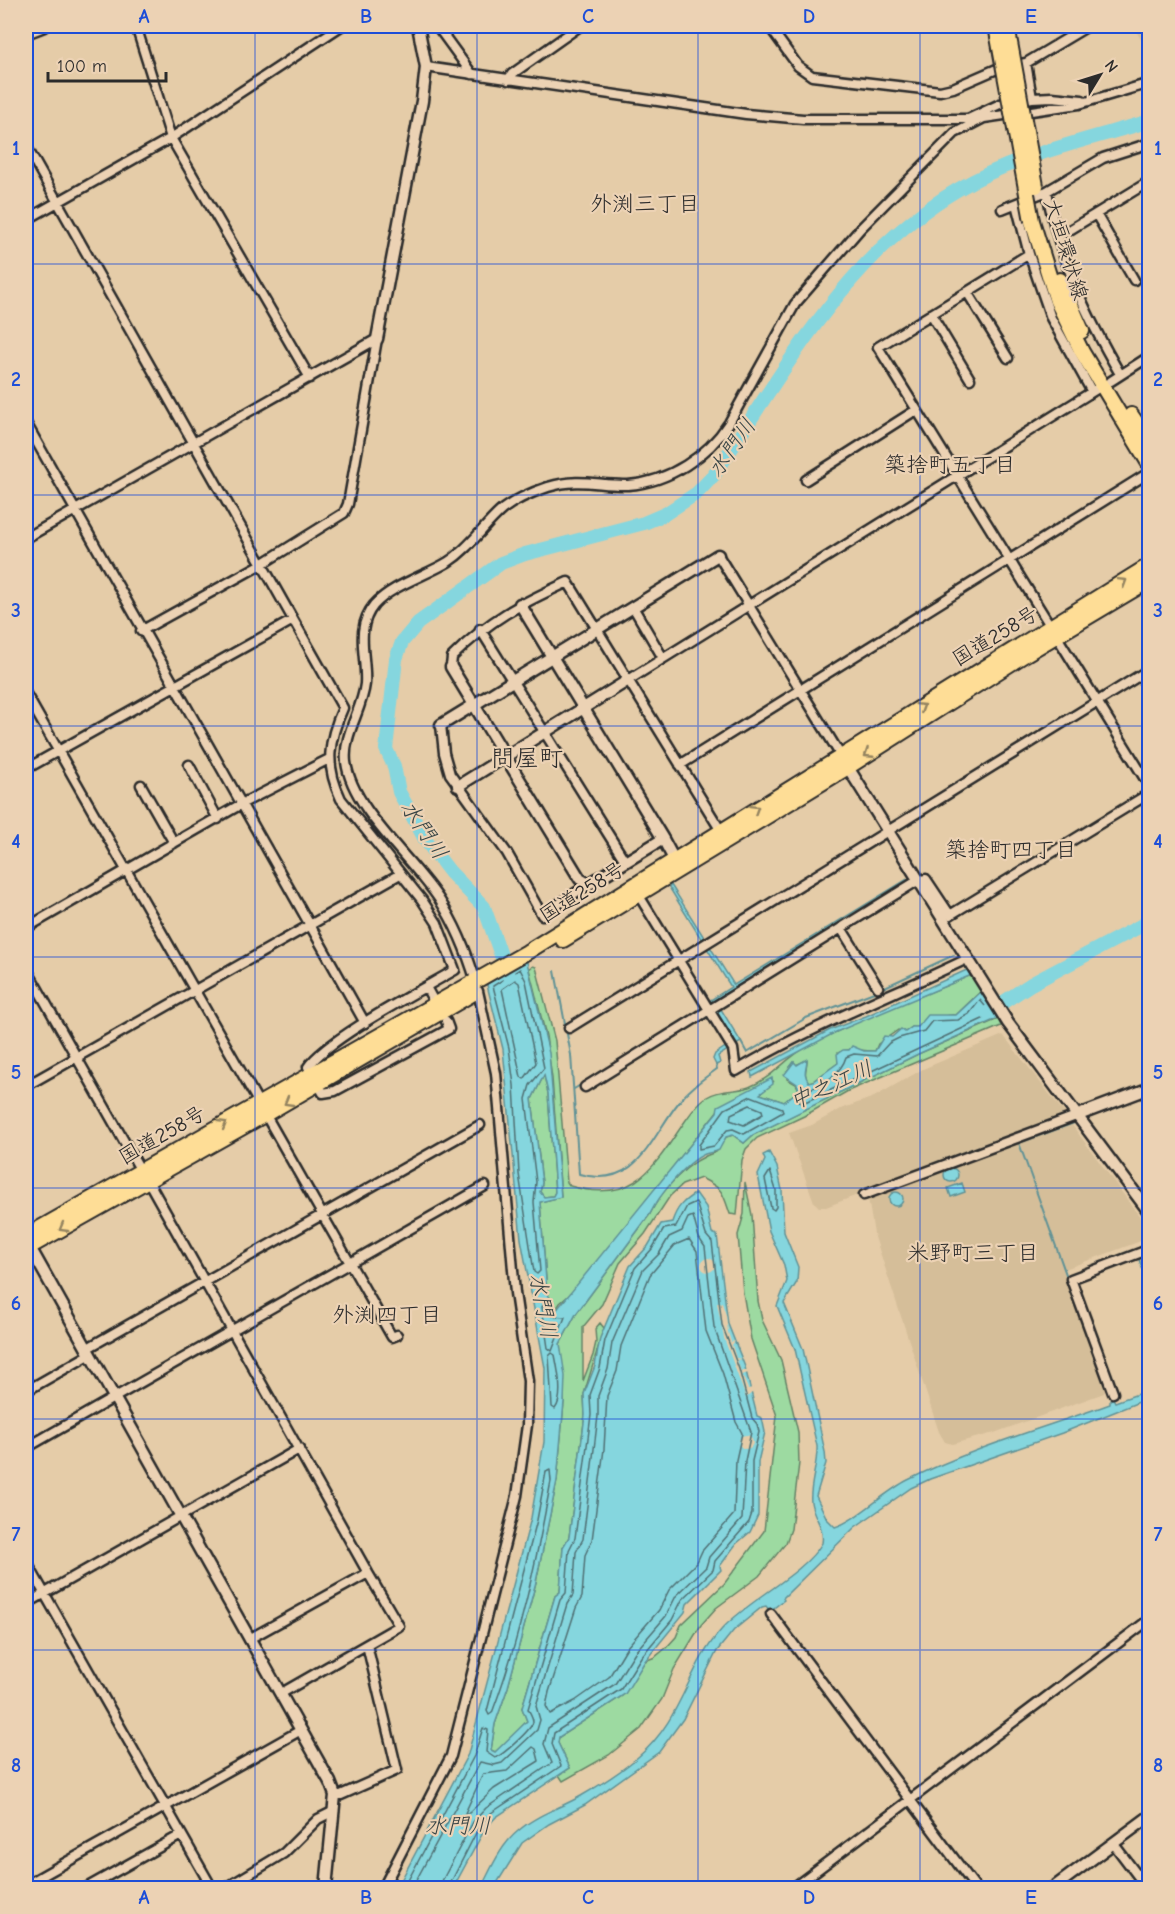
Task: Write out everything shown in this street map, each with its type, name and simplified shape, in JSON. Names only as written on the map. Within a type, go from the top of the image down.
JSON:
[{"type":"main road","name":"大垣環状線","points":[[996,26],[1057,301],[1082,352],[1149,442]]},
{"type":"main road","name":"大垣環状線","points":[[1007,26],[1037,219]]},
{"type":"main road","name":"大垣環状線","points":[[1106,383],[1149,465]]},
{"type":"main road","name":"国道258号","points":[[27,1243],[529,955],[1054,631],[1149,565]]},
{"type":"main road","name":"国道258号","points":[[1054,631],[1149,580]]},
{"type":"main road","name":"国道258号","points":[[529,955],[638,894],[721,831],[844,761]]},
{"type":"street","points":[[26,33],[44,26]]},
{"type":"street","points":[[136,26],[171,138],[310,378]]},
{"type":"street","points":[[26,220],[171,138],[341,26]]},
{"type":"street","points":[[141,631],[262,564],[344,513],[348,504],[426,68],[418,26]]},
{"type":"street","points":[[438,26],[472,74]]},
{"type":"street","points":[[508,80],[512,74],[580,26]]},
{"type":"street","points":[[769,26],[798,66],[812,76],[940,91],[953,88],[999,68],[1026,63],[1088,26]]},
{"type":"street","points":[[1026,63],[1032,98]]},
{"type":"street","points":[[426,68],[746,114],[803,119],[969,122],[1124,93],[1149,83]]},
{"type":"street","points":[[383,1888],[451,1756],[506,1543],[520,1477],[527,1425],[528,1381],[515,1293],[496,1073],[479,985],[460,934],[439,898],[361,802],[351,782],[346,761],[347,741],[363,698],[365,681],[362,628],[369,613],[387,595],[449,562],[516,500],[570,481],[628,485],[654,480],[675,472],[702,454],[720,437],[729,423],[795,304],[860,229],[939,147],[969,122],[1000,104],[1052,97],[1085,101]]},
{"type":"street","points":[[1002,209],[1047,190],[1103,158],[1149,143]]},
{"type":"street","points":[[26,146],[344,708],[333,730],[329,759],[332,782],[341,799],[437,923],[455,970],[365,1023],[314,1059],[308,1068],[323,1093],[335,1091],[449,1029],[446,1021]]},
{"type":"street","points":[[1058,237],[1149,181]]},
{"type":"street","points":[[1047,190],[1058,237],[1072,279],[1094,328],[1106,383]]},
{"type":"street","points":[[1016,204],[1029,254],[1051,318],[1106,383]]},
{"type":"street","points":[[1096,214],[1134,280]]},
{"type":"street","points":[[1029,254],[878,347],[1149,787]]},
{"type":"street","points":[[967,292],[1008,358]]},
{"type":"street","points":[[931,314],[970,379]]},
{"type":"street","points":[[26,538],[377,339]]},
{"type":"street","points":[[458,786],[1149,356]]},
{"type":"street","points":[[806,480],[916,410]]},
{"type":"street","points":[[26,423],[141,631],[243,803],[365,1023]]},
{"type":"street","points":[[680,765],[1149,472]]},
{"type":"street","points":[[663,839],[542,915],[507,853],[458,786],[444,753],[441,725],[718,555],[917,881],[1008,1023],[1149,1213]]},
{"type":"street","points":[[589,884],[580,879],[451,667],[452,657],[480,629],[520,604],[568,582],[721,831]]},
{"type":"street","points":[[520,604],[677,864]]},
{"type":"street","points":[[633,607],[663,658]]},
{"type":"street","points":[[26,769],[293,620]]},
{"type":"street","points":[[480,629],[514,680],[625,861]]},
{"type":"street","points":[[569,1028],[1149,669]]},
{"type":"street","points":[[26,696],[392,1337],[397,1335]]},
{"type":"street","points":[[26,928],[243,803],[324,759],[329,759]]},
{"type":"street","points":[[189,765],[218,819]]},
{"type":"street","points":[[141,785],[174,843]]},
{"type":"street","points":[[585,1087],[917,881],[926,879],[950,915],[1149,793]]},
{"type":"street","points":[[26,1086],[400,874]]},
{"type":"street","points":[[638,894],[678,961],[713,1007],[730,1045],[736,1071],[802,1033],[968,961]]},
{"type":"street","points":[[841,928],[878,987]]},
{"type":"street","points":[[26,968],[399,1626],[280,1694]]},
{"type":"street","points":[[426,987],[432,998]]},
{"type":"street","points":[[864,1195],[1149,1088]]},
{"type":"street","points":[[26,1391],[205,1282],[480,1125]]},
{"type":"street","points":[[26,1448],[485,1186]]},
{"type":"street","points":[[27,1243],[301,1730],[335,1795],[326,1888]]},
{"type":"street","points":[[1113,1393],[1071,1279],[1149,1249]]},
{"type":"street","points":[[26,1604],[299,1449]]},
{"type":"street","points":[[26,1561],[212,1888]]},
{"type":"street","points":[[249,1639],[368,1573]]},
{"type":"street","points":[[771,1614],[976,1888]]},
{"type":"street","points":[[793,1888],[1149,1619]]},
{"type":"street","points":[[335,1795],[341,1795],[397,1770],[367,1645]]},
{"type":"street","points":[[26,1887],[301,1730]]},
{"type":"street","points":[[226,1888],[284,1853],[318,1819],[334,1811]]},
{"type":"street","points":[[1053,1888],[1149,1816]]},
{"type":"street","points":[[86,1888],[181,1835]]},
{"type":"street","points":[[1113,1843],[1147,1888]]},
{"type":"shaded area","points":[[1133,26],[1149,26],[1149,53]]},
{"type":"shaded area","points":[[1003,1035],[1066,1115],[826,1207],[819,1207],[814,1202],[789,1133],[812,1125],[841,1109],[874,1097],[923,1069]]},
{"type":"shaded area","points":[[1072,1125],[1149,1229],[1149,1238],[1065,1269],[1106,1388],[1104,1393],[994,1433],[952,1444],[945,1442],[939,1432],[874,1234],[868,1198]]},
{"type":"green space","points":[[536,967],[555,1041],[567,1182],[570,1186],[590,1190],[608,1191],[623,1188],[647,1172],[697,1105],[710,1095],[749,1087],[772,1073],[792,1056],[828,1036],[971,975],[981,991],[956,1015],[944,1016],[923,1026],[912,1027],[905,1032],[898,1030],[878,1044],[875,1051],[852,1050],[838,1053],[838,1063],[813,1081],[808,1082],[805,1073],[807,1060],[796,1065],[794,1062],[787,1071],[787,1079],[796,1084],[799,1090],[784,1102],[760,1094],[774,1081],[718,1110],[554,1313],[547,1293],[540,1202],[561,1197],[552,1078],[546,1036],[529,969]]},
{"type":"green space","points":[[998,1019],[1001,1026],[848,1091],[804,1116],[757,1138],[746,1149],[742,1160],[737,1215],[730,1214],[721,1191],[701,1178],[682,1185],[670,1196],[645,1234],[620,1263],[602,1304],[583,1327],[583,1381],[596,1342],[595,1329],[600,1323],[604,1328],[584,1394],[585,1415],[569,1537],[563,1547],[560,1592],[555,1596],[522,1708],[527,1721],[505,1745],[495,1752],[491,1750],[495,1724],[508,1687],[536,1582],[557,1481],[564,1402],[560,1344],[576,1314],[669,1186],[686,1169],[716,1152],[726,1137],[733,1135],[744,1143],[753,1135],[918,1054]]},
{"type":"green space","points":[[544,1075],[548,1093],[555,1192],[553,1196],[544,1197],[540,1192],[542,1183],[532,1099]]},
{"type":"green space","points":[[745,1182],[752,1215],[758,1301],[762,1320],[781,1360],[798,1432],[799,1463],[791,1529],[786,1543],[759,1576],[716,1608],[701,1625],[674,1669],[662,1699],[641,1729],[609,1755],[563,1781],[559,1775],[570,1768],[558,1743],[559,1737],[622,1696],[645,1661],[655,1657],[666,1648],[676,1637],[681,1625],[724,1584],[764,1531],[777,1416],[751,1339],[743,1293],[738,1235],[744,1214]]},
{"type":"water","points":[[909,878],[908,882],[716,1001],[741,1042],[718,1056],[720,1063],[716,1065],[713,1059],[715,1054],[733,1042],[709,1001],[731,987],[669,887],[671,885],[734,985]]},
{"type":"water","points":[[526,958],[549,1053],[561,1197],[540,1202],[547,1293],[555,1306],[555,1312],[717,1112],[718,1106],[772,1078],[773,1084],[760,1094],[784,1102],[799,1090],[797,1084],[784,1075],[794,1062],[797,1065],[807,1059],[806,1076],[809,1082],[813,1081],[838,1063],[837,1054],[843,1050],[849,1050],[852,1046],[864,1051],[875,1051],[884,1036],[892,1037],[901,1029],[905,1032],[912,1027],[918,1027],[928,1015],[956,1015],[983,990],[1001,1017],[918,1054],[753,1135],[744,1143],[733,1135],[726,1137],[719,1150],[698,1158],[673,1181],[576,1314],[560,1344],[565,1376],[557,1481],[536,1582],[508,1687],[495,1724],[491,1750],[495,1752],[527,1721],[522,1708],[555,1596],[560,1592],[563,1547],[569,1537],[585,1415],[584,1394],[595,1366],[600,1338],[630,1266],[648,1246],[661,1224],[672,1222],[681,1205],[696,1193],[706,1207],[712,1233],[717,1235],[728,1324],[745,1367],[757,1416],[762,1418],[765,1432],[758,1462],[758,1515],[750,1532],[736,1544],[720,1566],[721,1570],[687,1604],[685,1612],[645,1661],[625,1694],[559,1737],[558,1743],[570,1768],[496,1817],[485,1829],[453,1888],[397,1888],[468,1754],[531,1518],[544,1442],[545,1368],[521,1239],[503,1049],[486,981]],"holes":[[[544,1075],[548,1093],[555,1192],[553,1196],[544,1197],[540,1192],[542,1183],[532,1099]]]},
{"type":"water","points":[[971,968],[974,974],[836,1032],[752,1077],[751,1072],[830,1030]]},
{"type":"water","points":[[769,1152],[777,1167],[782,1190],[784,1232],[798,1267],[797,1282],[784,1303],[803,1349],[825,1452],[826,1463],[816,1496],[827,1519],[835,1527],[908,1480],[957,1458],[1110,1404],[1113,1398],[1115,1402],[1149,1390],[1149,1398],[1062,1433],[930,1479],[911,1488],[855,1527],[783,1598],[784,1600],[770,1611],[766,1606],[762,1607],[734,1630],[717,1651],[683,1719],[659,1752],[585,1805],[549,1824],[522,1843],[494,1888],[481,1888],[501,1851],[518,1831],[532,1820],[581,1796],[610,1778],[631,1763],[653,1742],[675,1710],[710,1644],[722,1629],[733,1618],[803,1565],[822,1543],[822,1532],[811,1502],[817,1446],[795,1349],[777,1306],[787,1281],[784,1265],[769,1231],[758,1175],[765,1160],[763,1155]]},
{"type":"water","points":[[951,1168],[956,1170],[958,1175],[956,1180],[951,1182],[946,1180],[944,1175],[946,1170]]},
{"type":"water","points":[[962,1183],[965,1192],[951,1197],[948,1188]]},
{"type":"water","points":[[893,1192],[899,1192],[903,1199],[899,1206],[893,1206],[889,1202],[889,1196]]},
{"type":"pier","points":[[708,1258],[713,1260],[715,1265],[713,1270],[708,1272],[703,1270],[701,1265],[703,1260]]},
{"type":"pier","points":[[717,1303],[722,1303],[731,1342],[735,1341],[732,1345],[736,1358],[742,1359],[737,1360],[741,1371],[747,1370],[748,1373],[742,1375],[748,1389],[752,1388],[753,1392],[746,1398],[724,1338]]},
{"type":"pier","points":[[746,1435],[751,1437],[753,1442],[751,1447],[746,1449],[741,1447],[739,1442],[741,1437]]},
{"type":"waterway","name":"水門川","points":[[508,975],[484,907],[450,872],[426,841],[399,792],[394,766],[386,749],[396,659],[402,642],[418,623],[501,563],[525,554],[644,523],[665,514],[697,493],[714,475],[820,318],[882,247],[918,217],[957,190],[1026,158],[1150,121]]},
{"type":"waterway","name":"中之江川","points":[[987,1013],[1031,984],[1150,921]]},
{"type":"waterway","points":[[741,1042],[747,1053],[806,1018],[874,992],[954,955]]},
{"type":"waterway","points":[[555,971],[571,1055],[579,1174],[599,1177],[615,1175],[629,1168],[650,1145],[683,1097],[717,1069],[716,1065]]},
{"type":"waterway","points":[[566,1025],[638,980]]},
{"type":"waterway","points":[[574,1089],[642,1047]]},
{"type":"waterway","points":[[1068,1280],[1019,1143],[1074,1123]]},
{"type":"waterway","points":[[1068,1275],[1150,1244]]},
{"type":"waterway","points":[[1139,1259],[1150,1289]]},
{"type":"district","name":"外渕三丁目","points":[[645,204]]},
{"type":"district","name":"築捨町五丁目","points":[[950,465]]},
{"type":"district","name":"問屋町","points":[[527,758]]},
{"type":"district","name":"築捨町四丁目","points":[[1011,850]]},
{"type":"district","name":"米野町三丁目","points":[[973,1253]]},
{"type":"district","name":"外渕四丁目","points":[[387,1315]]}]
